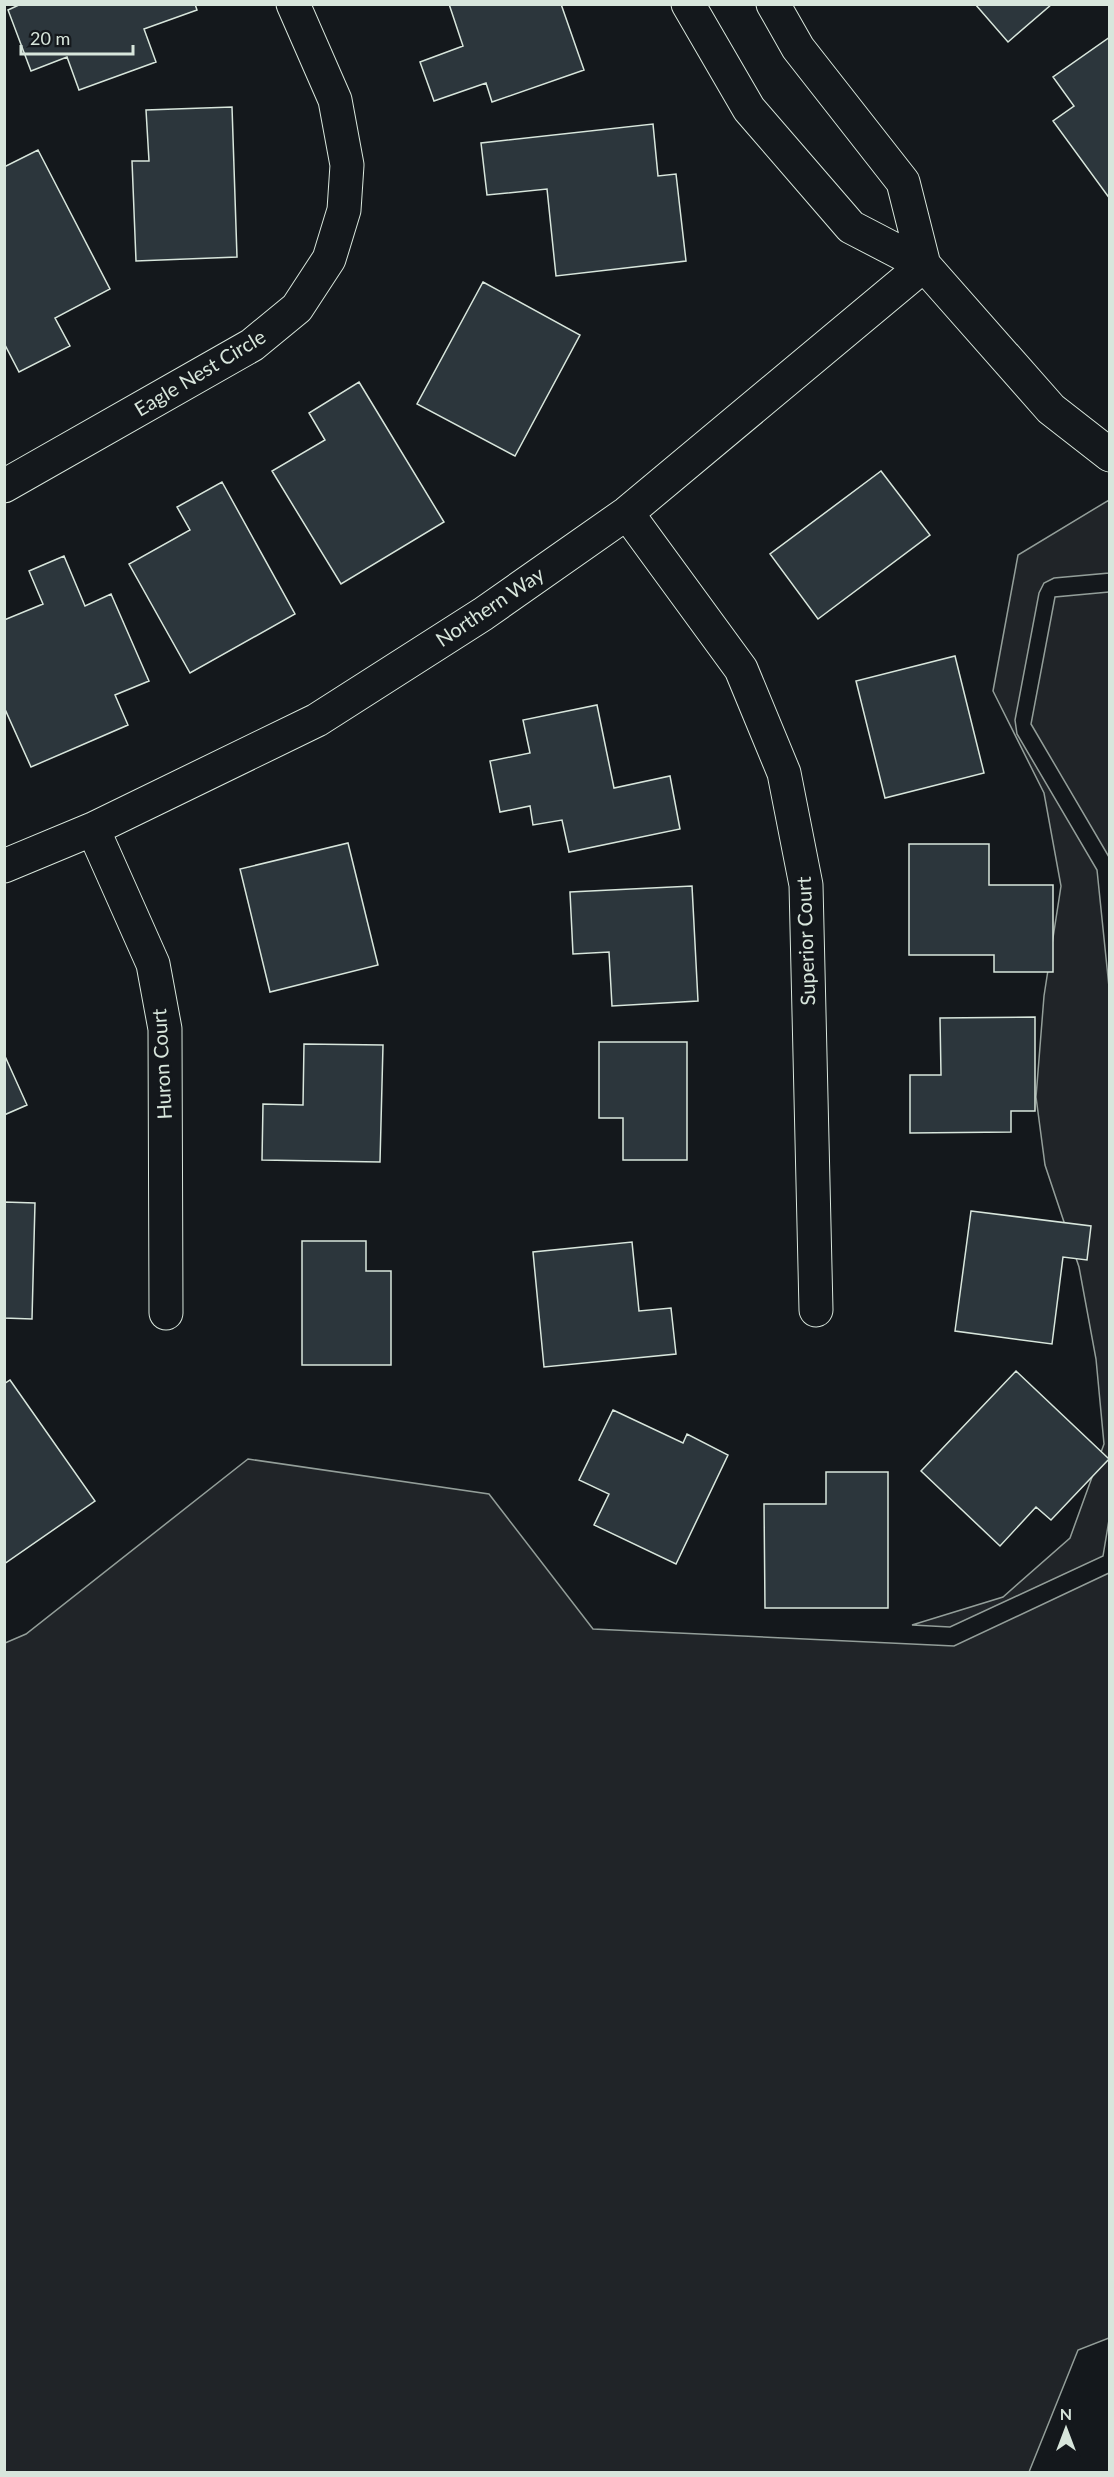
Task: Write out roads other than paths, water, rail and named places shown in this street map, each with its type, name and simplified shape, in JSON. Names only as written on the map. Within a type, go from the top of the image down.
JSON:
[{"type":"street","name":"Eagle Nest Circle","points":[[4,486],[252,345],[297,308],[329,259],[344,210],[347,165],[335,100],[293,4]]},
{"type":"street","points":[[688,4],[749,109],[851,227],[924,265],[1051,409],[1110,454]]},
{"type":"street","points":[[773,4],[798,48],[903,182],[924,265]]},
{"type":"street","name":"Northern Way","points":[[4,866],[93,829],[317,720],[483,614],[627,513],[924,265]]},
{"type":"street","name":"Superior Court","points":[[627,513],[741,669],[784,773],[806,885],[816,1310]]},
{"type":"street","name":"Huron Court","points":[[93,829],[153,964],[165,1029],[166,1313]]}]
